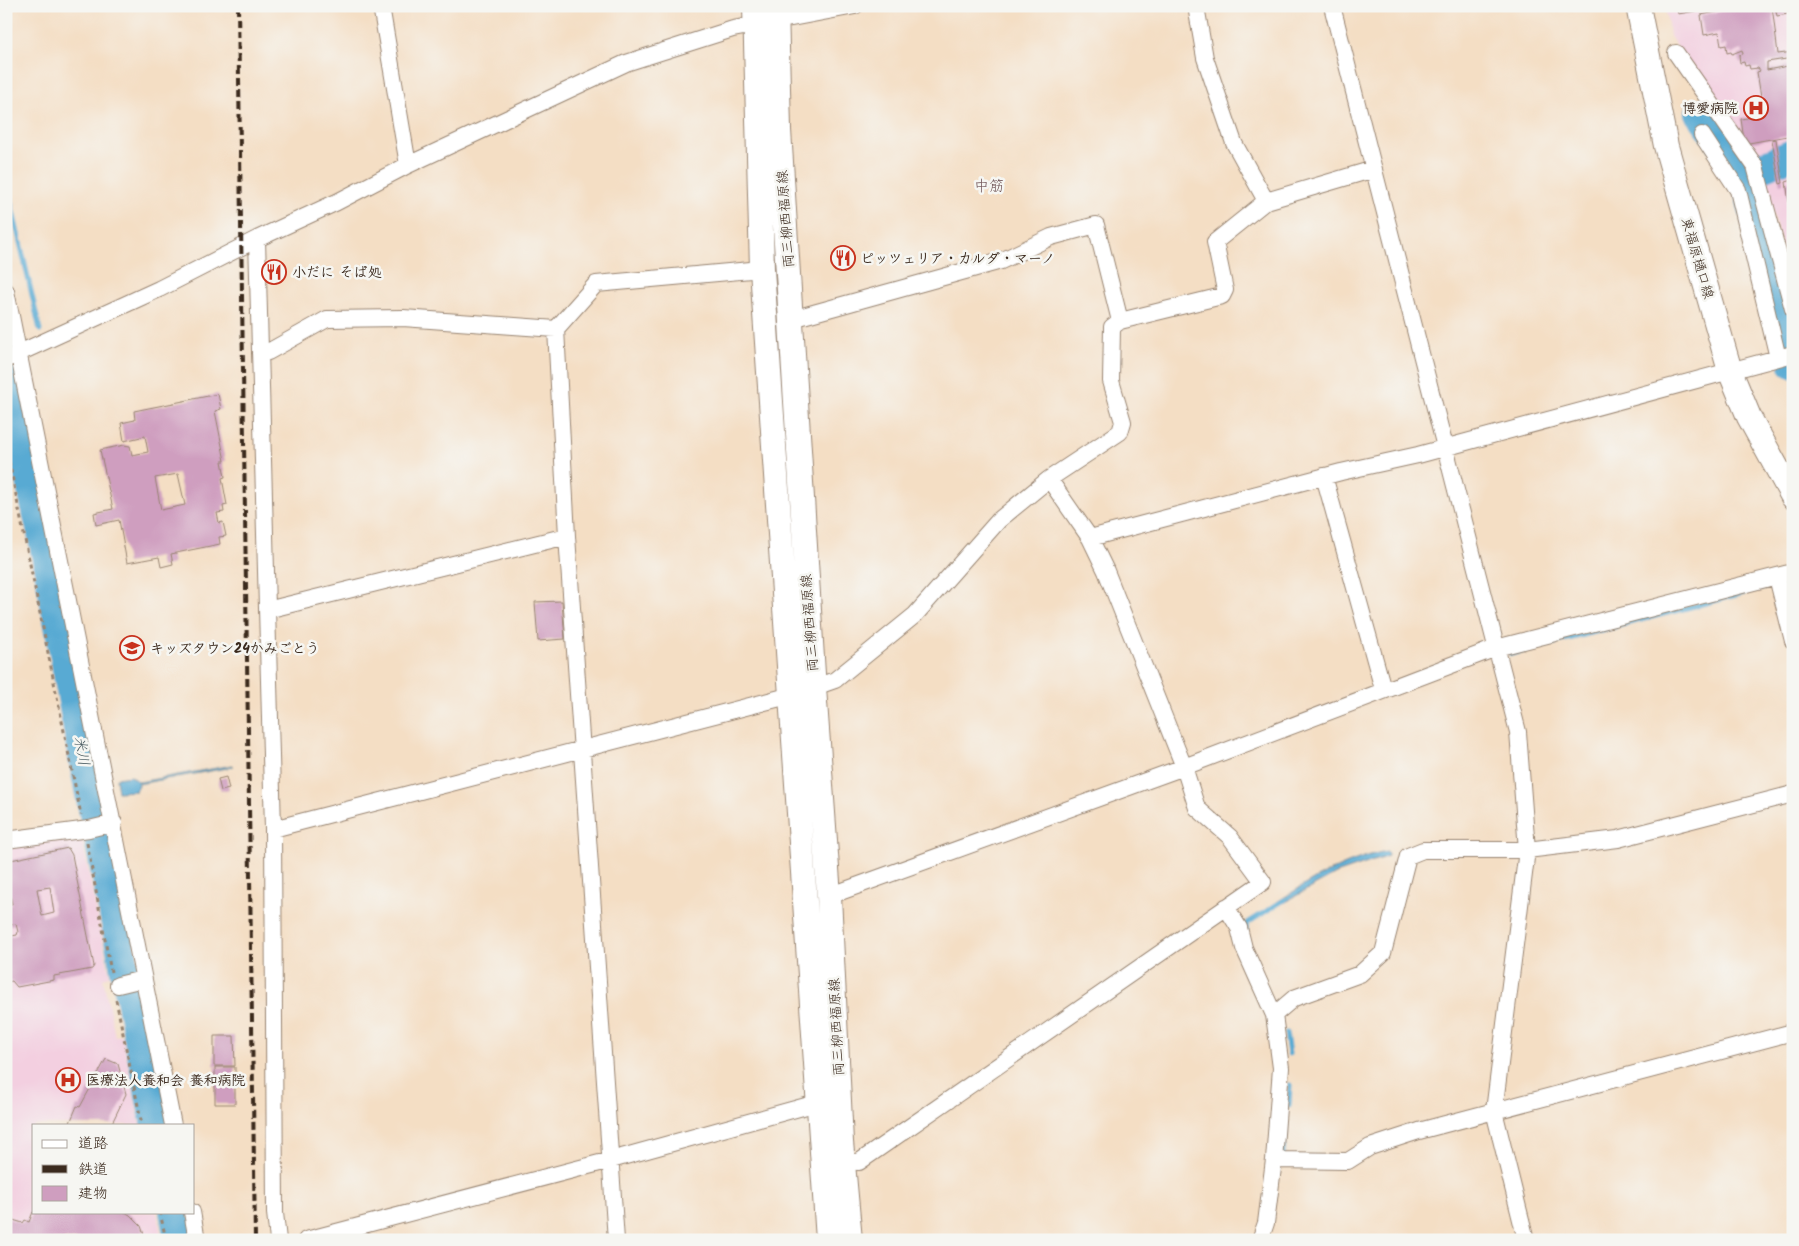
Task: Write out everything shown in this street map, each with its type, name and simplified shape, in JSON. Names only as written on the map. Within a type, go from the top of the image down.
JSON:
[{"type":"main road","name":"東福原樋口線","points":[[1638,6],[1666,146],[1730,371],[1749,417],[1793,497]]},
{"type":"main road","name":"両三柳西福原線","points":[[766,15],[762,269],[792,695],[828,1102],[832,1161],[828,1240]]},
{"type":"main road","name":"両三柳西福原線","points":[[766,15],[779,130],[829,896],[828,1102]]},
{"type":"main road","name":"両三柳西福原線","points":[[832,1161],[850,1240]]},
{"type":"street","points":[[381,6],[408,165]]},
{"type":"street","points":[[13,355],[159,289],[408,165],[626,63],[766,15],[856,6]]},
{"type":"street","points":[[1196,6],[1205,58],[1234,143],[1266,200]]},
{"type":"street","points":[[1332,6],[1443,448],[1518,732],[1527,850],[1494,1111],[1526,1240]]},
{"type":"street","points":[[1676,53],[1754,166],[1793,309]]},
{"type":"street","points":[[1090,538],[1324,476],[1443,448],[1784,356],[1738,190],[1702,135]]},
{"type":"street","points":[[273,829],[792,695],[835,680],[915,615],[999,520],[1049,479],[1120,432],[1123,422],[1110,381],[1112,327],[1120,321],[1222,296],[1225,290],[1216,242],[1266,200],[1374,169]]},
{"type":"street","points":[[792,319],[1001,261],[1051,237],[1096,225],[1120,321]]},
{"type":"street","points":[[257,239],[273,829],[275,1213],[278,1240]]},
{"type":"street","points":[[616,1240],[567,536],[556,329],[596,284],[762,269]]},
{"type":"street","points":[[6,291],[13,355],[111,824],[140,979],[174,1124]]},
{"type":"street","points":[[260,353],[268,352],[327,319],[403,318],[556,329]]},
{"type":"street","points":[[1324,476],[1383,690]]},
{"type":"street","points":[[832,1161],[859,1162],[1263,882],[1230,837],[1197,808],[1184,767],[1106,571],[1090,538],[1049,479]]},
{"type":"street","points":[[267,610],[567,536]]},
{"type":"street","points":[[829,896],[1184,767],[1496,648],[1785,574],[1793,641]]},
{"type":"street","points":[[1279,1011],[1294,998],[1360,974],[1383,953],[1408,856],[1423,850],[1527,850],[1618,839],[1793,794]]},
{"type":"street","points":[[6,840],[111,824]]},
{"type":"street","points":[[1226,907],[1239,928],[1244,948],[1279,1011],[1280,1068],[1274,1160],[1266,1222],[1260,1240]]},
{"type":"street","points":[[116,985],[140,979]]},
{"type":"street","points":[[1274,1160],[1348,1161],[1370,1147],[1494,1111],[1793,1032]]},
{"type":"street","points":[[306,1240],[828,1102]]},
{"type":"street","points":[[192,1214],[197,1240]]},
{"type":"path","points":[[6,446],[86,829],[142,1124]]},
{"type":"path","points":[[160,1214],[166,1240]]},
{"type":"shaded area","name":"博愛病院","points":[[1665,6],[1793,6],[1793,288],[1765,184],[1670,36]]},
{"type":"shaded area","name":"医療法人養和会 養和病院","points":[[61,838],[82,840],[110,976],[103,978],[115,1036],[122,1035],[140,1124],[32,1124],[32,1214],[157,1214],[162,1240],[6,1240],[6,846]]},
{"type":"water","points":[[233,765],[233,767],[138,784],[136,791],[118,792],[116,778],[131,776],[139,782]]},
{"type":"water","points":[[1387,851],[1388,856],[1336,874],[1279,905],[1277,902],[1330,871],[1358,859]]},
{"type":"building","points":[[1677,6],[1720,6],[1720,7],[1678,14]]},
{"type":"building","points":[[1732,6],[1772,6],[1778,54],[1793,52],[1793,58],[1767,62],[1767,70],[1793,65],[1793,135],[1749,143],[1744,140],[1741,119],[1764,115],[1757,72],[1760,71],[1758,68],[1750,69],[1749,65],[1745,66],[1744,62],[1740,63],[1739,55],[1743,54],[1742,50],[1732,54],[1731,52],[1727,53],[1726,45],[1721,46],[1719,32],[1704,35],[1701,15],[1732,9]]},
{"type":"building","points":[[1775,6],[1793,6],[1793,13],[1777,16]]},
{"type":"building","points":[[1776,139],[1783,183],[1780,184],[1772,140]]},
{"type":"building","points":[[1793,180],[1793,222],[1792,222],[1786,182]]},
{"type":"building","points":[[218,394],[221,409],[215,411],[225,461],[222,461],[225,477],[222,478],[227,505],[223,506],[224,512],[217,513],[219,523],[223,522],[226,536],[219,537],[220,544],[171,554],[173,564],[161,567],[159,557],[127,563],[119,520],[96,525],[94,513],[113,509],[100,450],[124,445],[130,446],[132,455],[148,452],[145,436],[124,441],[121,423],[135,420],[134,411]],"holes":[[[178,474],[185,505],[161,510],[155,478]]]},
{"type":"building","points":[[562,601],[565,639],[538,641],[535,602]]},
{"type":"building","points":[[226,777],[229,789],[221,791],[218,779]]},
{"type":"building","points":[[68,848],[72,855],[94,966],[92,969],[54,976],[54,980],[17,987],[12,981],[7,982],[6,937],[17,935],[18,932],[16,924],[6,926],[6,905],[12,904],[6,877],[6,861]],"holes":[[[50,887],[54,913],[42,916],[37,889]]]},
{"type":"building","points":[[214,1036],[234,1036],[235,1066],[214,1066]]},
{"type":"building","points":[[106,1059],[118,1064],[126,1094],[111,1124],[69,1124],[77,1106],[80,1107]]},
{"type":"building","points":[[215,1067],[235,1067],[235,1104],[215,1104]]},
{"type":"building","points":[[32,1214],[128,1214],[141,1226],[146,1240],[6,1240],[6,1218],[23,1223],[25,1220],[29,1222]]},
{"type":"waterway","points":[[1700,113],[1744,174],[1793,363]]},
{"type":"waterway","points":[[1744,174],[1793,154]]},
{"type":"waterway","points":[[6,181],[40,330]]},
{"type":"waterway","name":"米川","points":[[6,377],[43,538],[87,779],[156,1124]]},
{"type":"waterway","points":[[1511,654],[1793,580]]},
{"type":"waterway","points":[[1246,930],[1246,924],[1284,900]]},
{"type":"waterway","points":[[1286,1033],[1289,1054]]},
{"type":"waterway","points":[[1289,1106],[1290,1085]]},
{"type":"waterway","points":[[1282,1158],[1287,1125]]},
{"type":"waterway","name":"米川","points":[[174,1214],[179,1240]]},
{"type":"railway","points":[[238,6],[255,1240]]},
{"type":"place","name":"博愛病院","points":[[1756,108]]},
{"type":"place","name":"ピッツェリア・カルダ・マーノ","points":[[843,258]]},
{"type":"place","name":"小だに そば処","points":[[274,272]]},
{"type":"place","name":"キッズタウン24かみごとう","points":[[132,648]]},
{"type":"place","name":"医療法人養和会 養和病院","points":[[68,1080]]},
{"type":"district","name":"中筋","points":[[989,186]]}]
